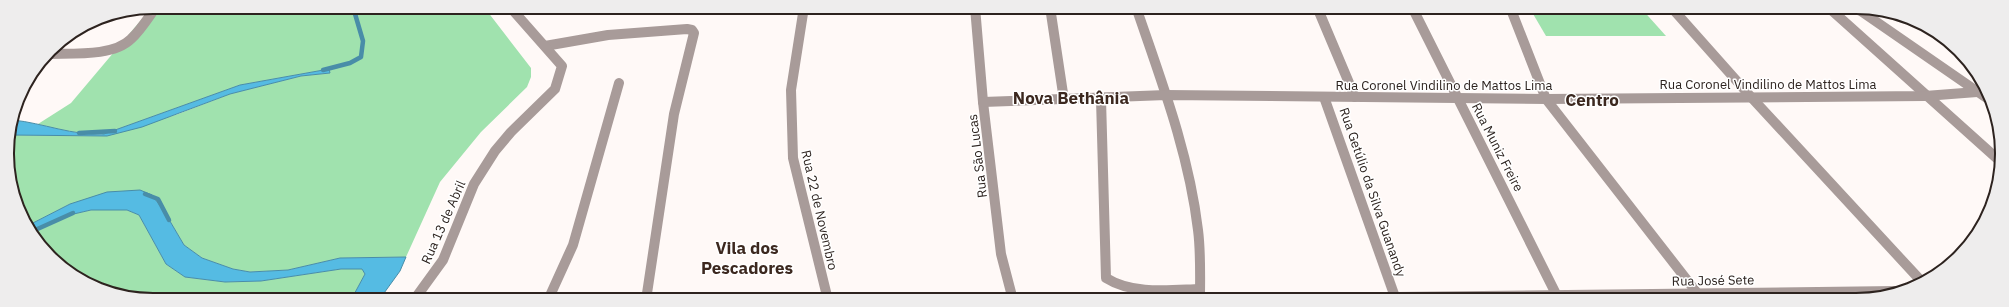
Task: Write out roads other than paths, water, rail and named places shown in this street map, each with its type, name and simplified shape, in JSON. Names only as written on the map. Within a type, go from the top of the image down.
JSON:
[{"type":"street","points":[[58,53],[101,51],[120,47],[126,44],[150,14]]},
{"type":"street","name":"Rua 13 de Abril","points":[[419,293],[443,260],[474,184],[495,151],[511,132],[555,89],[562,66],[516,14]]},
{"type":"street","name":"Rua 22 de Novembro","points":[[803,14],[791,90],[793,158],[826,293]]},
{"type":"street","name":"Rua São Lucas","points":[[977,14],[984,102],[1001,254],[1011,293]]},
{"type":"street","points":[[1051,14],[1064,100]]},
{"type":"street","points":[[1138,14],[1166,95],[1189,175],[1197,222],[1200,293]]},
{"type":"street","points":[[1320,14],[1354,97]]},
{"type":"street","name":"Rua Muniz Freire","points":[[1416,14],[1556,293]]},
{"type":"street","points":[[1513,14],[1546,99],[1697,293]]},
{"type":"street","points":[[1677,14],[1751,97],[1918,278]]},
{"type":"street","points":[[1836,14],[1925,96],[1995,157]]},
{"type":"street","points":[[1865,14],[1981,94]]},
{"type":"street","points":[[545,46],[608,35],[692,30],[694,33],[674,114],[647,293]]},
{"type":"street","points":[[551,293],[574,245],[619,83]]},
{"type":"street","name":"Rua Coronel Vindilino de Mattos Lima","points":[[984,102],[1101,99],[1166,95],[1546,99],[1925,96],[1977,92]]},
{"type":"street","name":"Rua Getúlio da Silva Guanandy","points":[[1324,97],[1394,293]]},
{"type":"street","points":[[1101,99],[1106,278],[1111,284],[1124,287],[1189,293]]},
{"type":"street","name":"Rua José Sete","points":[[1831,293],[1873,292]]},
{"type":"water","points":[[329,69],[330,73],[301,76],[230,94],[142,127],[107,136],[15,135],[18,121],[81,133],[104,134],[240,85]]},
{"type":"water","points":[[140,190],[152,195],[164,211],[184,245],[202,258],[233,269],[250,272],[288,270],[340,258],[406,257],[400,271],[384,293],[355,293],[365,274],[362,269],[341,269],[261,281],[225,282],[185,277],[166,264],[139,215],[127,210],[91,210],[65,216],[37,229],[33,223],[70,204],[107,192]]},
{"type":"waterway","points":[[323,70],[350,63],[361,57],[363,41],[355,14]]},
{"type":"waterway","points":[[79,133],[115,131]]},
{"type":"waterway","points":[[145,194],[158,199],[169,220]]},
{"type":"waterway","points":[[37,229],[73,213]]},
{"type":"district","name":"Nova Bethânia","points":[[1071,98]]},
{"type":"district","name":"Centro","points":[[1592,100]]},
{"type":"district","name":"Vila dos Pescadores","points":[[747,258]]}]
